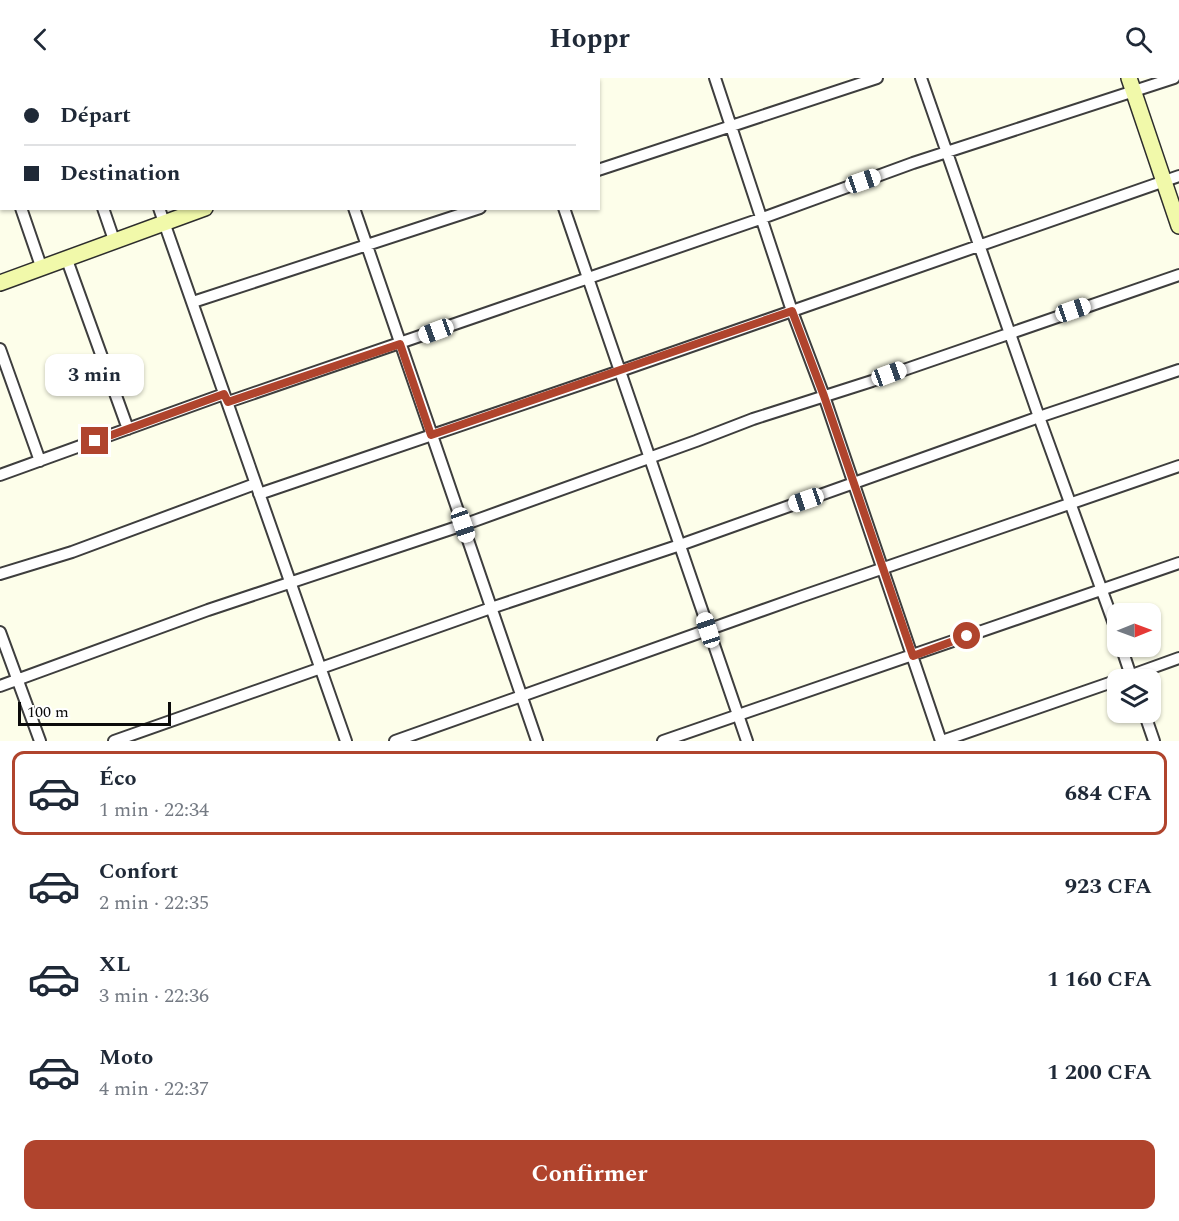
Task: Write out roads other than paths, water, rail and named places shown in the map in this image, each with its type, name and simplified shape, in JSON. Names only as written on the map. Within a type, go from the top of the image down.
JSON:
[{"type":"street","points":[[715,78],[760,219],[884,568],[941,741],[1107,684]]},
{"type":"street","points":[[600,169],[878,78]]},
{"type":"street","points":[[921,78],[1107,607]]},
{"type":"street","points":[[0,475],[128,429],[400,344],[760,219],[1131,85],[1174,78]]},
{"type":"street","points":[[1131,85],[1179,226]]},
{"type":"street","points":[[0,574],[257,489],[431,435],[1179,176]]},
{"type":"street","points":[[22,210],[42,269]]},
{"type":"street","points":[[104,210],[114,240]]},
{"type":"street","points":[[0,283],[67,260],[114,240],[161,216],[194,210]]},
{"type":"street","points":[[355,210],[537,741]]},
{"type":"street","points":[[193,302],[474,210]]},
{"type":"street","points":[[565,210],[747,741]]},
{"type":"street","points":[[161,216],[346,741]]},
{"type":"street","points":[[67,260],[128,429]]},
{"type":"street","points":[[0,686],[208,609],[463,525],[753,419],[1179,275]]},
{"type":"street","points":[[0,349],[40,460]]},
{"type":"street","points":[[114,741],[1179,370]]},
{"type":"street","points":[[395,741],[1179,465]]},
{"type":"street","points":[[663,741],[1179,563]]},
{"type":"street","points":[[0,632],[40,741]]},
{"type":"street","points":[[1151,669],[1179,658]]},
{"type":"street","points":[[1148,723],[1154,741]]}]
